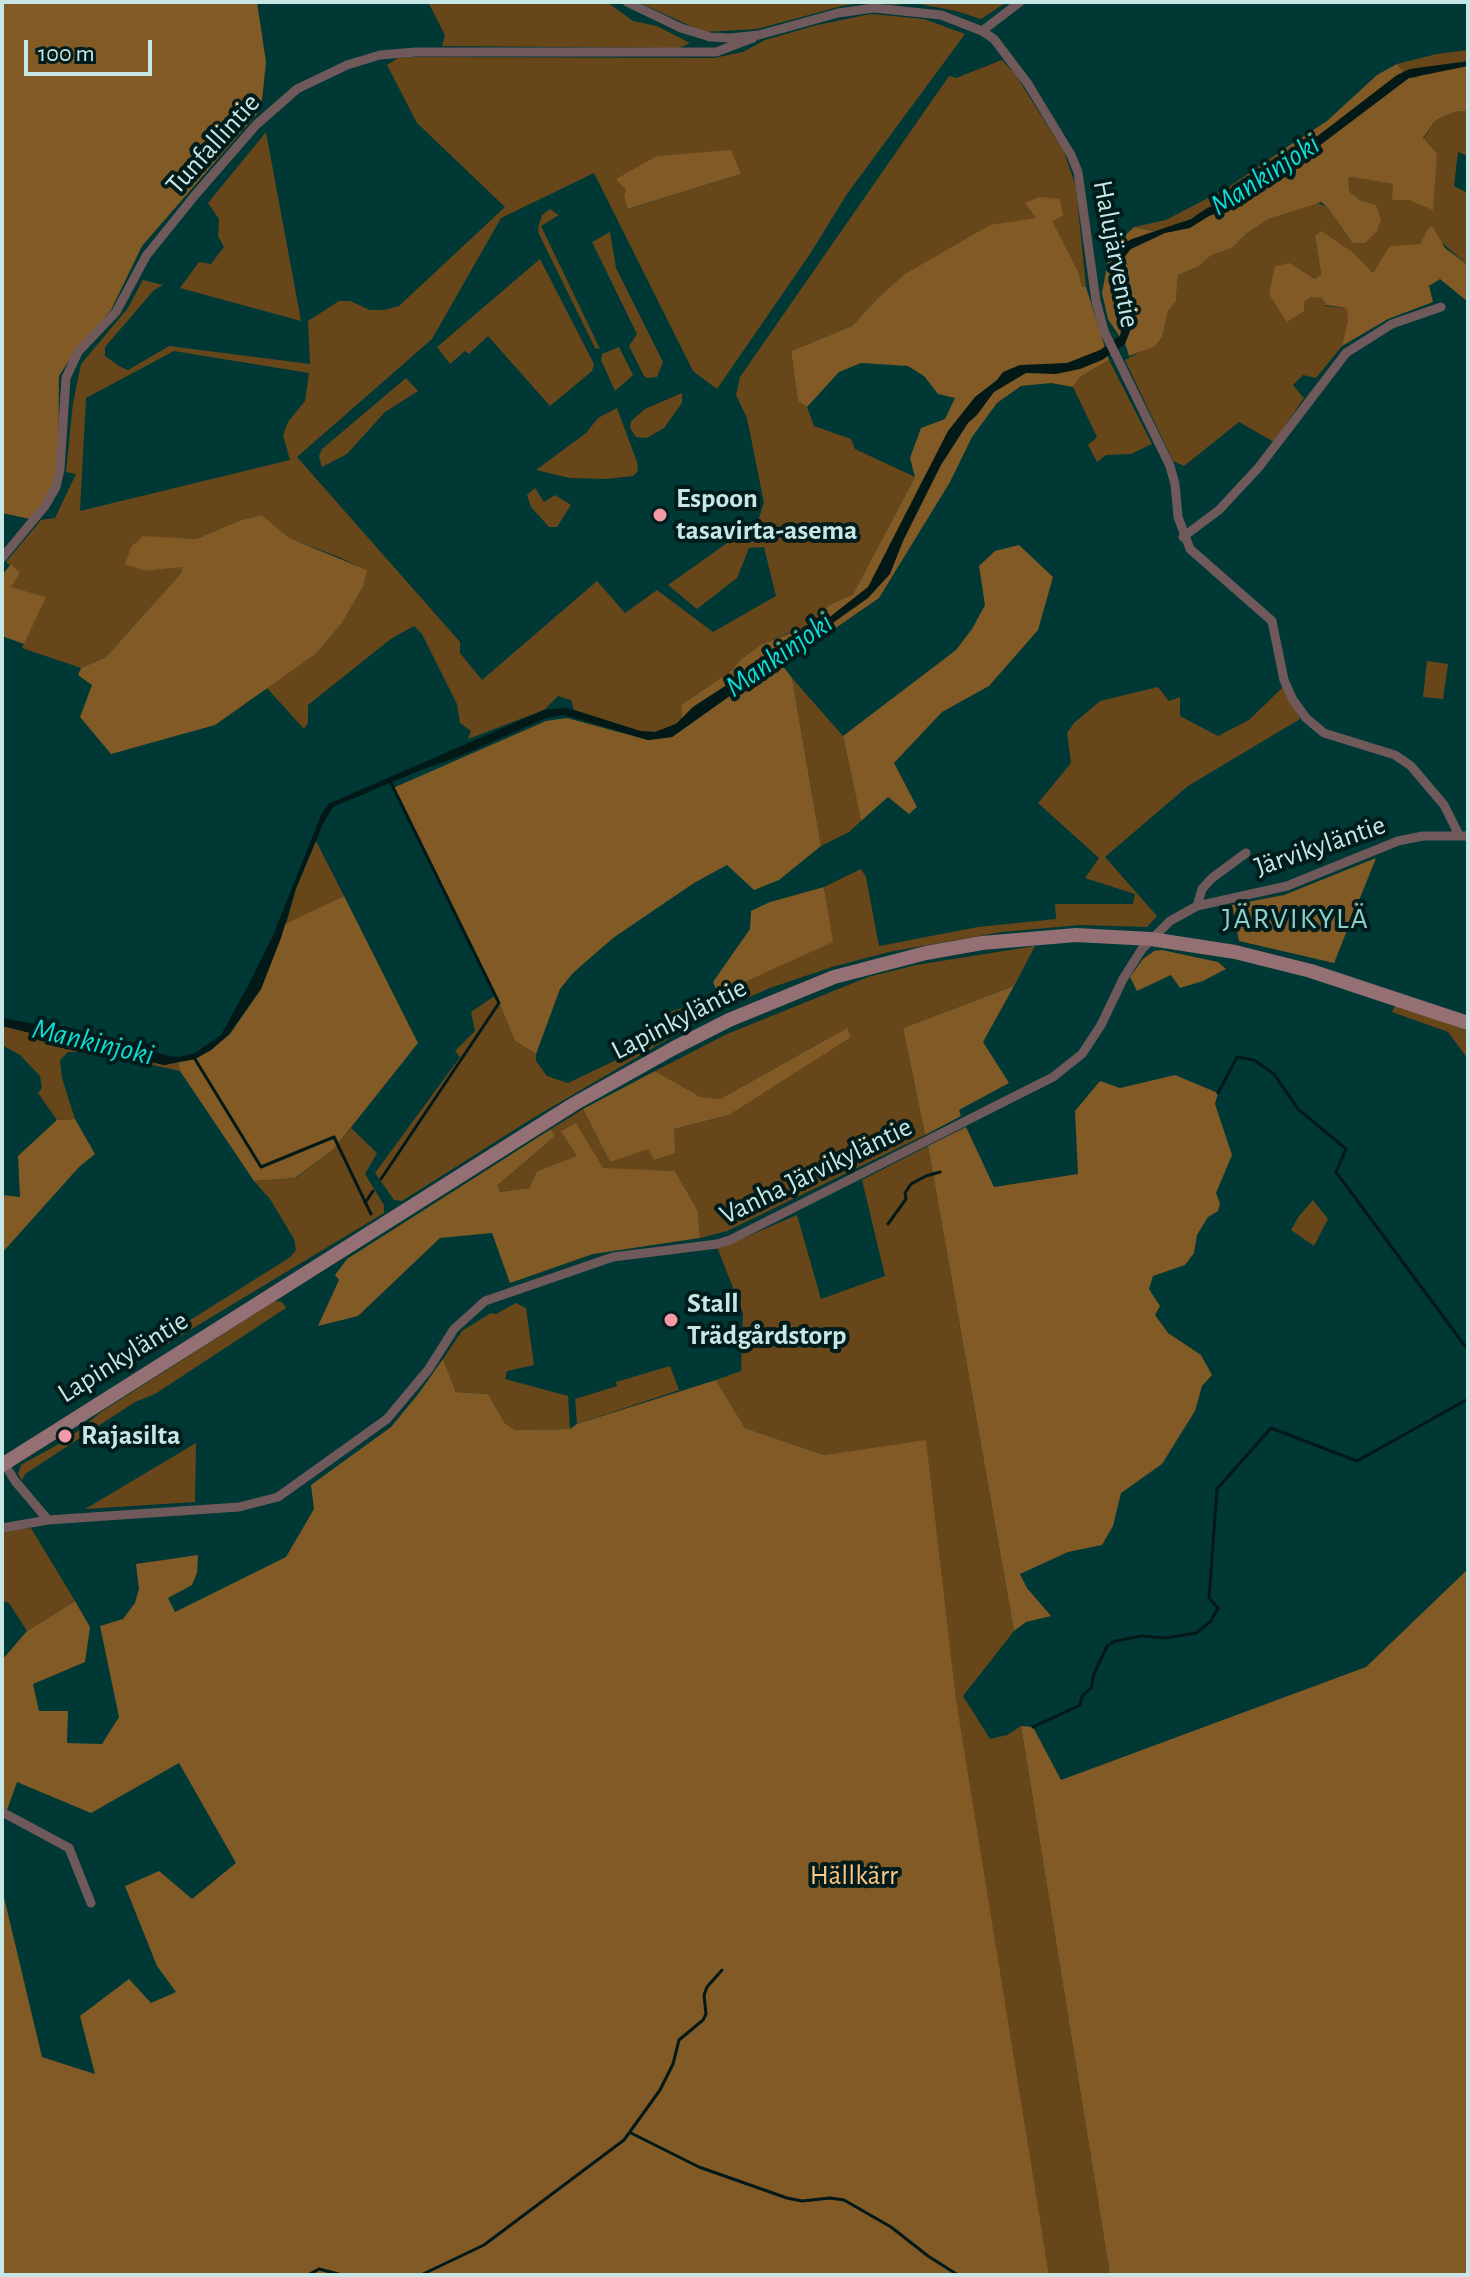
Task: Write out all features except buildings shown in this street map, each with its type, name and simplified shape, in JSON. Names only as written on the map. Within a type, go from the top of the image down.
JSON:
[{"type":"main road","name":"Lapinkyläntie","points":[[3,1463],[574,1104],[729,1020],[834,977],[926,953],[982,943],[1060,936],[1151,939],[1235,952],[1311,971],[1468,1023]]},
{"type":"street","name":"Halujärventie","points":[[627,2],[681,28],[710,37],[730,38],[759,35],[838,13],[874,8],[941,15],[982,31],[1005,51],[1071,155],[1078,172],[1096,301],[1108,340],[1170,466],[1183,537]]},
{"type":"street","points":[[982,31],[1020,2]]},
{"type":"street","name":"Tunfallintie","points":[[2,558],[37,517],[56,487],[66,378],[78,352],[116,312],[146,256],[196,194],[256,125],[297,89],[347,65],[380,55],[415,52],[716,52],[759,35]]},
{"type":"street","points":[[1441,307],[1392,324],[1346,353],[1259,467],[1219,510],[1183,537],[1198,558],[1244,594],[1272,621],[1284,680],[1306,718],[1324,733],[1395,755],[1411,766],[1444,805],[1463,835]]},
{"type":"street","name":"Järvikyläntie","points":[[1151,939],[1170,921],[1197,906],[1287,886],[1398,841],[1423,836],[1463,835]]},
{"type":"street","points":[[1197,906],[1202,889],[1212,878],[1246,853]]},
{"type":"street","name":"Vanha Järvikyläntie","points":[[2,1528],[48,1520],[239,1507],[287,1492],[387,1419],[428,1370],[454,1329],[467,1314],[490,1298],[613,1257],[730,1240],[1053,1077],[1082,1054],[1101,1025],[1132,964],[1151,939]]},
{"type":"street","points":[[3,1463],[48,1520]]},
{"type":"street","points":[[2,1812],[69,1848],[91,1903]]},
{"type":"shaded area","points":[[428,2],[607,2],[633,21],[657,26],[690,43],[679,48],[442,46],[445,35]]},
{"type":"shaded area","points":[[638,2],[867,2],[757,29],[704,32]]},
{"type":"shaded area","points":[[871,2],[1007,2],[981,19],[914,3],[893,5]]},
{"type":"shaded area","points":[[871,14],[924,19],[965,34],[847,194],[810,254],[717,389],[693,371],[594,173],[501,218],[432,339],[297,457],[460,642],[460,653],[482,680],[597,581],[625,613],[657,590],[713,632],[776,596],[764,547],[749,548],[737,578],[697,609],[668,585],[758,521],[764,503],[747,418],[736,395],[740,377],[949,76],[956,78],[1002,60],[1015,74],[1064,152],[1076,187],[1086,287],[1082,288],[1078,271],[1051,220],[1037,218],[876,300],[852,326],[791,351],[798,401],[807,407],[814,426],[851,439],[855,449],[915,477],[853,594],[829,605],[819,621],[762,644],[731,671],[681,705],[682,719],[676,724],[655,732],[640,731],[574,710],[571,700],[558,696],[544,710],[468,739],[471,731],[460,723],[457,704],[422,634],[414,626],[392,638],[308,705],[308,723],[304,729],[266,687],[317,653],[342,623],[363,587],[366,570],[288,538],[262,515],[241,520],[196,539],[143,537],[146,571],[181,566],[182,572],[106,657],[81,668],[22,648],[45,597],[10,587],[20,573],[6,562],[41,520],[55,518],[76,474],[66,472],[73,403],[81,364],[128,308],[143,280],[163,285],[154,290],[105,347],[105,356],[119,366],[128,370],[169,346],[310,364],[308,321],[339,301],[350,301],[370,310],[399,306],[505,207],[417,123],[387,65],[398,58],[412,57],[714,58],[743,52],[765,40]],"holes":[[[741,174],[629,209],[624,196],[626,190]],[[174,351],[309,373],[305,401],[288,422],[283,435],[290,460],[80,511],[86,398]]]},
{"type":"shaded area","points":[[1468,50],[1468,60],[1434,66],[1417,78],[1408,77],[1397,64],[1437,54]]},
{"type":"shaded area","points":[[1468,111],[1468,156],[1458,152],[1454,186],[1468,193],[1468,265],[1427,230],[1420,244],[1373,273],[1354,253],[1315,236],[1321,274],[1315,279],[1290,263],[1304,302],[1311,296],[1322,298],[1326,306],[1347,308],[1349,320],[1342,346],[1316,378],[1303,375],[1293,385],[1304,398],[1274,442],[1239,422],[1184,466],[1173,461],[1125,360],[1162,338],[1168,311],[1176,300],[1178,275],[1198,267],[1210,255],[1232,248],[1247,233],[1269,219],[1315,202],[1327,207],[1353,243],[1376,205],[1360,200],[1350,192],[1350,177],[1394,184],[1435,121],[1454,112]]},
{"type":"shaded area","points":[[266,132],[301,321],[180,288],[199,262],[211,264],[224,247],[218,236],[219,219],[208,203]]},
{"type":"shaded area","points":[[1281,151],[1281,156],[1261,173],[1258,182],[1236,197],[1222,199],[1193,217],[1164,229],[1152,231],[1134,227],[1166,220],[1229,187]]},
{"type":"shaded area","points":[[550,209],[559,215],[541,226],[600,349],[595,348],[539,234],[542,215]]},
{"type":"shaded area","points":[[610,232],[616,268],[663,362],[657,377],[644,376],[629,346],[637,334],[592,242]]},
{"type":"shaded area","points":[[540,259],[594,364],[592,371],[550,406],[488,336],[469,354],[465,351],[450,364],[437,347]]},
{"type":"shaded area","points":[[619,347],[633,375],[615,391],[601,360],[602,354]]},
{"type":"shaded area","points":[[1109,360],[1152,444],[1131,454],[1106,455],[1097,462],[1088,445],[1097,437],[1073,387],[1080,377]]},
{"type":"shaded area","points":[[406,378],[418,391],[385,412],[347,454],[322,467],[319,456],[322,449]]},
{"type":"shaded area","points":[[682,393],[682,403],[664,428],[647,438],[636,437],[630,428],[631,421],[645,409]]},
{"type":"shaded area","points":[[617,408],[637,462],[638,471],[633,476],[570,478],[536,470],[586,433],[598,418]]},
{"type":"shaded area","points":[[535,488],[544,502],[555,495],[571,505],[557,527],[549,527],[531,507],[527,495]]},
{"type":"shaded area","points":[[1427,661],[1448,664],[1443,699],[1423,697]]},
{"type":"shaded area","points":[[792,678],[843,736],[861,821],[849,832],[821,846]]},
{"type":"shaded area","points":[[1284,686],[1300,719],[1188,786],[1105,857],[1157,916],[1147,927],[1080,925],[1002,932],[889,952],[832,967],[770,988],[711,1014],[533,1118],[402,1201],[394,1200],[375,1173],[460,1057],[455,1051],[475,1031],[471,1012],[496,995],[515,1041],[536,1054],[536,1061],[547,1076],[568,1083],[633,1052],[657,1035],[672,1011],[703,1002],[755,975],[832,942],[824,887],[861,869],[866,877],[879,946],[978,927],[1056,919],[1055,904],[1133,904],[1135,894],[1085,878],[1099,858],[1038,803],[1071,763],[1067,733],[1100,701],[1158,687],[1169,701],[1180,697],[1180,716],[1218,736],[1249,720]]},
{"type":"shaded area","points":[[316,841],[344,896],[286,924],[296,889]]},
{"type":"shaded area","points":[[1035,946],[1014,986],[903,1028],[925,1135],[727,1231],[700,1238],[698,1211],[675,1171],[603,1169],[578,1156],[537,1171],[529,1188],[500,1192],[498,1185],[555,1136],[551,1129],[583,1109],[610,1162],[674,1129],[729,1115],[847,1028],[720,1099],[700,1098],[655,1071],[727,1034],[868,977],[916,965]]},
{"type":"shaded area","points":[[1396,1004],[1468,1031],[1468,1059],[1448,1032],[1392,1012]]},
{"type":"shaded area","points":[[2,1026],[164,1065],[178,1062],[180,1071],[93,1052],[68,1052],[60,1060],[62,1078],[75,1119],[57,1120],[38,1093],[42,1088],[40,1076],[20,1055],[2,1045]]},
{"type":"shaded area","points":[[351,1128],[377,1153],[365,1174],[384,1205],[384,1213],[99,1385],[120,1364],[289,1258],[296,1250],[294,1239],[270,1199],[254,1181],[296,1178],[333,1150]]},
{"type":"shaded area","points":[[928,1146],[1014,1631],[963,1696],[990,1739],[1007,1735],[1021,1726],[1110,2275],[1049,2275],[990,1927],[769,1738],[926,1441],[824,1455],[745,1428],[716,1380],[741,1371],[743,1313],[717,1247],[797,1215],[821,1299],[885,1276],[862,1180]]},
{"type":"shaded area","points":[[1313,1200],[1328,1219],[1314,1246],[1291,1230]]},
{"type":"shaded area","points":[[275,1301],[282,1302],[286,1308],[155,1394],[135,1402],[25,1474],[22,1480],[18,1474],[21,1465],[68,1439],[101,1412]]},
{"type":"shaded area","points":[[516,1303],[526,1308],[534,1365],[507,1371],[505,1379],[568,1396],[570,1429],[515,1430],[505,1423],[488,1394],[456,1392],[443,1359],[462,1331],[491,1313],[496,1314]]},
{"type":"shaded area","points":[[670,1366],[679,1390],[577,1424],[575,1399],[617,1386],[616,1382]]},
{"type":"shaded area","points":[[196,1443],[195,1502],[85,1509],[97,1502]]},
{"type":"shaded area","points":[[31,1528],[75,1601],[27,1631],[9,1603],[2,1601],[2,1531]]},
{"type":"green space","points":[[2,2],[257,2],[266,62],[261,109],[142,246],[111,310],[59,376],[58,474],[30,519],[2,513]]},
{"type":"green space","points":[[1468,60],[1468,111],[1454,112],[1435,121],[1423,138],[1437,154],[1433,210],[1409,200],[1392,200],[1393,184],[1350,177],[1350,192],[1360,200],[1376,205],[1381,219],[1377,231],[1365,243],[1353,243],[1321,202],[1269,219],[1247,233],[1232,248],[1211,255],[1198,267],[1178,275],[1176,301],[1168,311],[1162,338],[1154,347],[1129,356],[1108,319],[1102,293],[1108,261],[1115,245],[1134,227],[1152,231],[1164,229],[1193,217],[1222,199],[1236,197],[1258,182],[1261,173],[1281,157],[1281,151],[1327,121],[1377,75],[1397,64],[1408,77],[1417,78],[1434,66]]},
{"type":"green space","points":[[731,150],[741,174],[628,209],[624,196],[626,190],[616,179],[657,156]]},
{"type":"green space","points":[[1039,197],[1060,199],[1063,216],[1052,221],[1078,271],[1082,287],[1086,287],[1109,360],[1080,377],[1073,387],[1051,383],[1021,386],[997,403],[972,437],[950,482],[879,598],[782,665],[792,678],[821,846],[779,880],[754,890],[727,865],[694,883],[613,938],[573,973],[560,989],[536,1054],[515,1041],[496,995],[393,788],[546,721],[567,718],[648,740],[672,737],[778,661],[773,655],[693,707],[682,719],[681,705],[731,671],[762,644],[815,624],[829,605],[853,594],[915,477],[910,458],[921,428],[945,419],[955,398],[938,394],[924,376],[908,366],[861,363],[839,372],[807,407],[798,401],[791,351],[852,326],[905,274],[990,225],[1036,218],[1025,203]]},
{"type":"green space","points":[[1432,226],[1445,248],[1468,265],[1468,302],[1440,279],[1429,286],[1433,302],[1388,319],[1342,346],[1348,320],[1347,308],[1326,305],[1322,298],[1311,297],[1304,302],[1304,311],[1287,322],[1269,294],[1275,266],[1290,263],[1315,279],[1321,274],[1315,236],[1321,231],[1354,253],[1373,273],[1390,246],[1420,244]]},
{"type":"green space","points":[[262,515],[289,538],[367,570],[363,587],[342,623],[317,653],[215,725],[111,754],[80,717],[92,685],[78,675],[81,668],[106,657],[182,572],[181,567],[146,571],[125,564],[131,547],[143,536],[196,539],[241,520]]},
{"type":"green space","points":[[1019,545],[1053,577],[1038,630],[989,686],[942,712],[894,763],[917,807],[909,814],[888,797],[861,821],[843,736],[956,650],[985,605],[979,566],[995,551]]},
{"type":"green space","points":[[11,564],[20,573],[11,587],[46,597],[24,644],[2,636],[2,575]]},
{"type":"green space","points":[[1376,858],[1334,963],[1239,941],[1232,905],[1284,895]]},
{"type":"green space","points":[[824,887],[833,942],[718,994],[713,982],[750,929],[751,911],[770,902]]},
{"type":"green space","points":[[344,896],[418,1043],[333,1150],[295,1178],[254,1181],[180,1071],[178,1062],[195,1059],[230,1034],[261,989],[285,924]]},
{"type":"green space","points":[[1154,951],[1218,962],[1226,969],[1180,988],[1171,975],[1137,991],[1130,977],[1143,959]]},
{"type":"green space","points":[[1014,986],[983,1042],[1009,1083],[959,1110],[961,1116],[925,1135],[903,1028]]},
{"type":"green space","points":[[847,1028],[851,1037],[729,1115],[674,1129],[675,1153],[654,1160],[648,1149],[610,1162],[583,1109],[655,1071],[700,1097],[720,1099]]},
{"type":"green space","points":[[1175,1075],[1218,1093],[1215,1104],[1232,1155],[1216,1193],[1220,1203],[1218,1211],[1208,1217],[1197,1235],[1194,1253],[1185,1265],[1153,1276],[1149,1289],[1160,1306],[1155,1315],[1168,1333],[1201,1355],[1212,1375],[1202,1386],[1195,1411],[1162,1464],[1121,1493],[1113,1526],[1102,1545],[1068,1552],[1020,1574],[1027,1588],[1051,1616],[1026,1622],[1014,1631],[928,1146],[966,1127],[994,1187],[1078,1174],[1075,1111],[1100,1081],[1120,1088]]},
{"type":"green space","points":[[75,1119],[95,1154],[79,1167],[2,1253],[2,1195],[20,1197],[18,1156],[57,1120]]},
{"type":"green space","points":[[576,1123],[603,1168],[675,1171],[698,1211],[700,1238],[593,1254],[510,1283],[492,1233],[440,1238],[358,1316],[318,1326],[339,1280],[335,1275],[347,1259],[551,1129],[555,1136],[498,1185],[500,1192],[529,1188],[537,1171],[577,1156],[561,1131]]},
{"type":"green space","name":"Hällkärr","points":[[443,1359],[456,1392],[488,1394],[505,1423],[515,1430],[570,1429],[577,1424],[716,1380],[745,1428],[824,1455],[926,1440],[956,1700],[1049,2275],[2,2275],[2,1889],[42,2057],[95,2074],[80,2016],[129,1979],[151,2003],[176,1992],[157,1966],[125,1886],[159,1871],[192,1899],[236,1863],[179,1763],[91,1813],[17,1782],[7,1810],[2,1807],[2,1660],[27,1631],[75,1601],[90,1627],[85,1662],[33,1684],[39,1711],[68,1711],[67,1743],[102,1744],[119,1717],[100,1626],[123,1619],[135,1603],[139,1589],[136,1564],[198,1555],[197,1573],[192,1585],[168,1598],[175,1612],[286,1557],[314,1509],[311,1485],[391,1427]]},
{"type":"green space","points":[[1468,1569],[1468,2275],[1110,2275],[1021,1726],[1033,1727],[1061,1780],[1366,1667]]},
{"type":"water","name":"Mankinjoki","points":[[1468,61],[1468,66],[1409,78],[1237,205],[1209,216],[1190,228],[1165,233],[1131,249],[1122,260],[1132,309],[1132,326],[1125,344],[1102,360],[1080,369],[1056,374],[1026,373],[994,392],[968,423],[941,465],[890,574],[868,598],[672,737],[648,740],[564,715],[546,718],[333,807],[296,888],[261,989],[229,1034],[211,1050],[195,1059],[164,1065],[2,1026],[2,1018],[52,1027],[122,1048],[138,1040],[168,1056],[195,1053],[221,1035],[251,980],[328,804],[544,710],[574,710],[640,731],[655,732],[676,724],[693,707],[817,627],[868,587],[948,431],[975,397],[1003,372],[1020,365],[1067,363],[1100,350],[1120,336],[1123,320],[1113,262],[1121,245],[1191,219],[1207,208],[1225,202],[1263,178],[1397,75],[1410,69]]},
{"type":"waterway","points":[[381,1179],[499,1003],[391,783]]},
{"type":"waterway","points":[[1218,1093],[1237,1057],[1254,1060],[1274,1074],[1298,1109],[1346,1149],[1336,1172],[1468,1350]]},
{"type":"waterway","points":[[195,1059],[261,1167],[334,1137],[371,1214]]},
{"type":"waterway","points":[[888,1224],[906,1199],[905,1193],[911,1184],[940,1172]]},
{"type":"waterway","points":[[365,1203],[373,1191]]},
{"type":"waterway","points":[[1033,1727],[1080,1705],[1082,1696],[1091,1688],[1107,1646],[1115,1641],[1141,1636],[1166,1638],[1196,1633],[1211,1621],[1218,1608],[1209,1598],[1217,1489],[1271,1428],[1357,1461],[1468,1399]]},
{"type":"waterway","points":[[421,2275],[484,2245],[624,2140],[660,2090],[673,2064],[679,2040],[703,2020],[707,1987],[722,1970]]},
{"type":"waterway","points":[[631,2133],[699,2167],[787,2198],[802,2201],[844,2200],[891,2227],[958,2275]]},
{"type":"waterway","points":[[308,2275],[319,2269],[342,2275]]},
{"type":"place","name":"Espoon tasavirta-asema","points":[[660,515]]},
{"type":"place","name":"Stall Trädgårdstorp","points":[[671,1320]]},
{"type":"place","name":"Rajasilta","points":[[65,1436]]},
{"type":"district","name":"JÄRVIKYLÄ","points":[[1296,919]]}]
